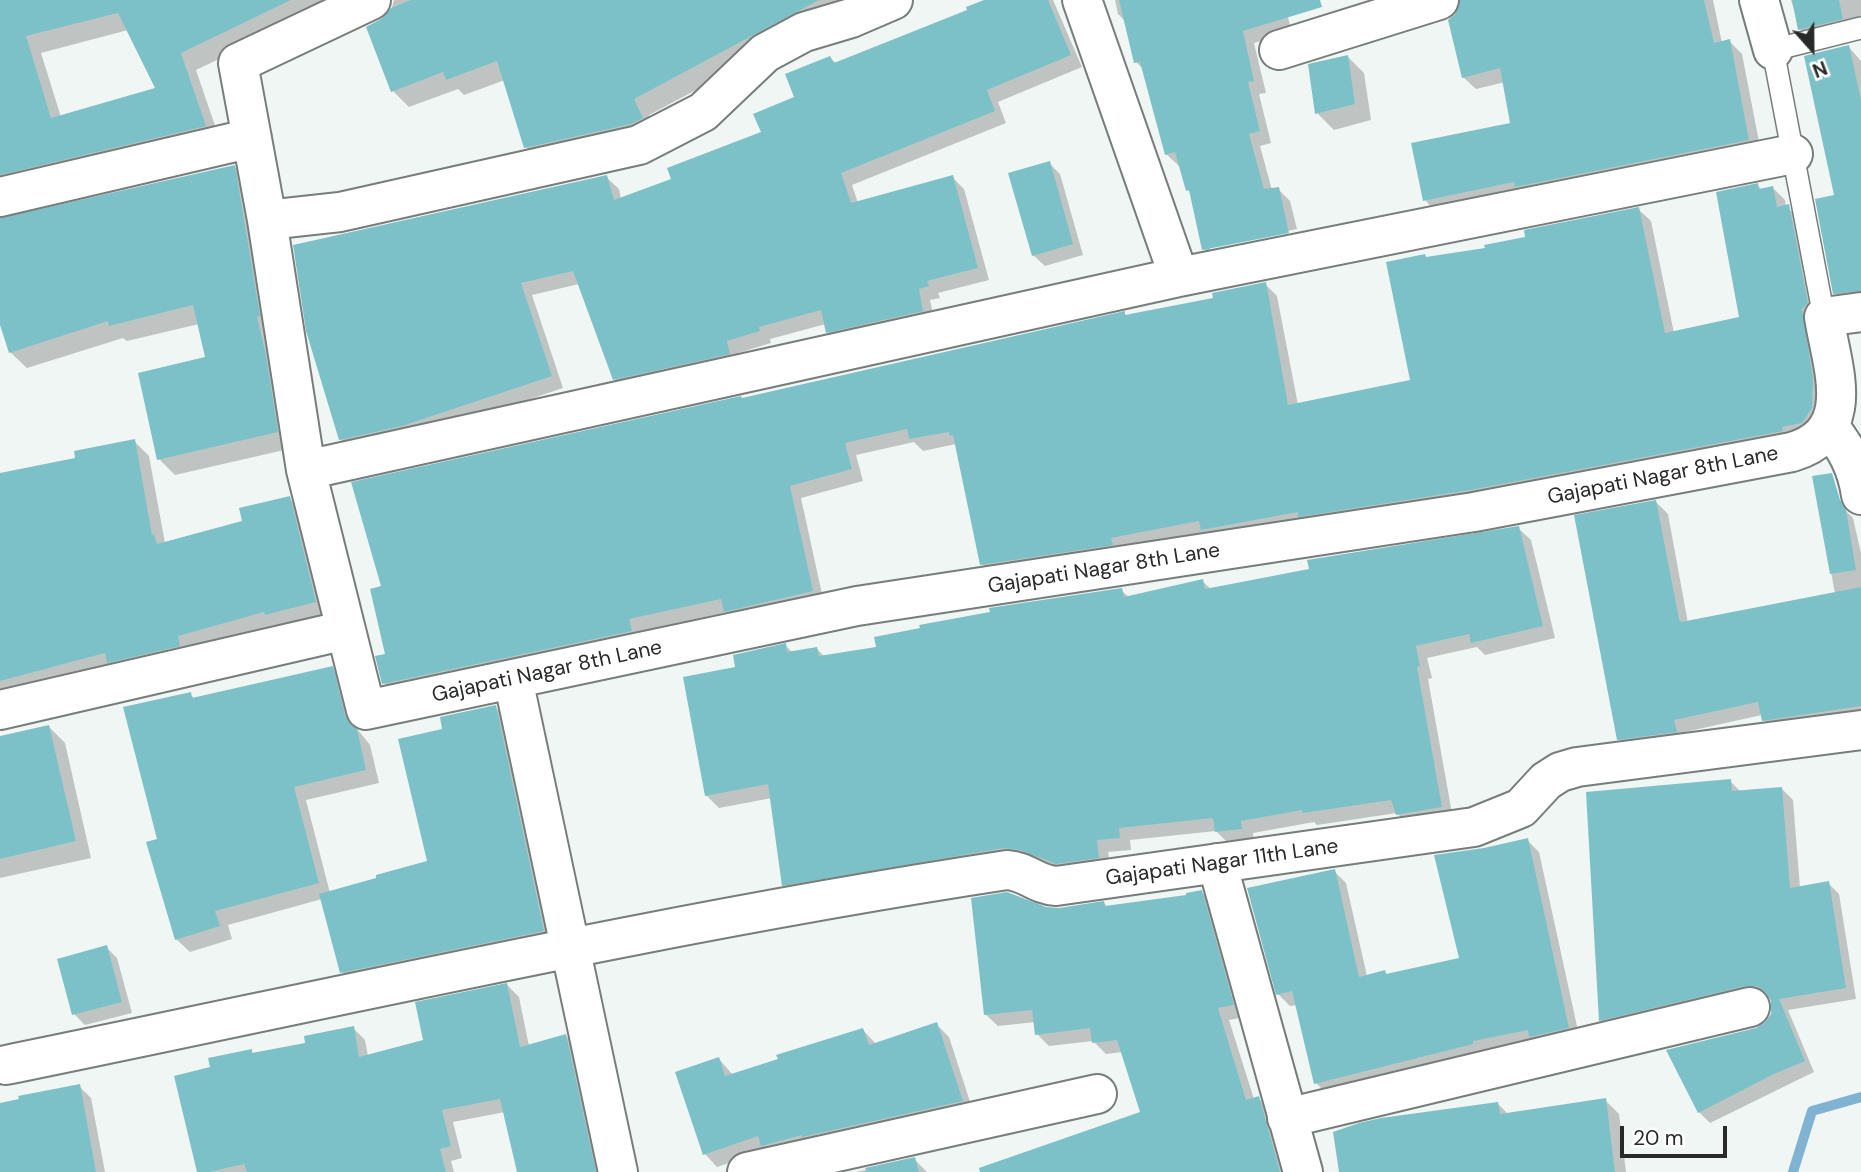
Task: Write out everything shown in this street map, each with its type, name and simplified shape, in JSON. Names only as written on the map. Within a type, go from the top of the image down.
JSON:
[{"type":"street","points":[[0,710],[346,630],[306,470],[267,220],[238,63],[371,0]]},
{"type":"street","points":[[267,220],[340,212],[639,145],[703,112],[765,53],[804,32],[851,18],[893,0]]},
{"type":"street","points":[[1082,0],[1179,277]]},
{"type":"street","points":[[1279,50],[1440,0]]},
{"type":"street","points":[[1759,0],[1773,50]]},
{"type":"street","points":[[0,197],[252,138]]},
{"type":"street","points":[[306,470],[1179,277],[1793,154]]},
{"type":"street","points":[[1861,312],[1824,317],[1836,395],[1831,423],[1849,452],[1861,495]]},
{"type":"street","name":"Gajapati Nagar 8th Lane","points":[[346,630],[366,710],[858,606],[1474,512],[1765,457],[1806,448],[1817,440],[1831,423]]},
{"type":"street","points":[[513,679],[618,1172]]},
{"type":"street","name":"Gajapati Nagar 11th Lane","points":[[6,1065],[846,894],[1007,870],[1017,870],[1046,886],[1056,886],[1474,827],[1521,808],[1546,781],[1560,772],[1577,767],[1861,730]]},
{"type":"street","points":[[1217,863],[1303,1172]]},
{"type":"street","points":[[1287,1118],[1750,1007]]},
{"type":"street","points":[[747,1172],[1097,1094]]},
{"type":"lane","points":[[1824,317],[1773,50],[1861,28]]},
{"type":"building","points":[[0,0],[291,0],[181,53],[206,126],[0,175]],"holes":[[[118,13],[155,88],[51,118],[26,36]]]},
{"type":"building","points":[[411,0],[819,0],[634,99],[643,118],[631,124],[524,148],[497,61],[446,80],[443,72],[391,92],[366,27],[381,19],[391,8]]},
{"type":"building","points":[[984,0],[1048,0],[1071,55],[987,90],[995,111],[841,173],[851,203],[953,175],[978,268],[927,281],[929,286],[919,289],[923,311],[826,333],[821,310],[759,327],[760,331],[727,341],[730,354],[613,380],[573,271],[521,283],[552,376],[402,426],[339,440],[306,331],[293,245],[607,175],[614,200],[671,179],[667,168],[761,132],[753,114],[794,97],[785,74],[830,56],[834,63],[967,10],[966,7]]},
{"type":"building","points":[[1119,0],[1320,0],[1322,7],[1243,31],[1254,81],[1248,82],[1260,131],[1249,134],[1264,189],[1279,187],[1289,233],[1202,250],[1189,190],[1186,191],[1175,152],[1165,155],[1140,62],[1134,63]]},
{"type":"building","points":[[1460,0],[1704,0],[1714,43],[1730,39],[1749,140],[1515,187],[1514,182],[1423,201],[1411,143],[1510,123],[1500,68],[1462,78],[1448,20],[1455,14]]},
{"type":"building","points":[[1792,0],[1839,0],[1843,19],[1798,30]]},
{"type":"building","points":[[1849,45],[1861,100],[1861,291],[1833,294],[1815,199],[1834,195],[1804,56]]},
{"type":"building","points":[[1348,55],[1355,104],[1315,114],[1308,64]]},
{"type":"building","points":[[1050,161],[1073,244],[1032,256],[1008,173]]},
{"type":"building","points":[[235,165],[260,316],[257,317],[278,432],[157,460],[138,373],[205,357],[193,305],[109,326],[108,321],[9,353],[0,325],[0,218]]},
{"type":"building","points":[[1758,183],[1759,189],[1773,186],[1777,207],[1789,204],[1808,303],[1802,309],[1813,379],[1812,408],[1802,423],[1782,427],[1783,431],[1470,490],[1298,517],[1298,512],[1201,530],[1199,521],[1111,538],[1113,545],[980,565],[953,435],[950,436],[949,432],[909,439],[907,429],[845,443],[852,469],[790,486],[813,591],[724,612],[721,599],[629,619],[632,631],[382,684],[375,656],[385,654],[370,589],[381,586],[351,482],[741,396],[742,398],[1125,311],[1125,315],[1213,298],[1212,293],[1266,282],[1288,405],[1410,380],[1386,262],[1425,254],[1426,257],[1485,248],[1484,245],[1525,237],[1524,230],[1639,207],[1665,333],[1739,317],[1716,192]]},
{"type":"building","points":[[135,439],[152,535],[154,534],[157,544],[242,521],[239,508],[290,496],[316,602],[265,615],[264,612],[178,636],[180,646],[107,663],[105,653],[0,681],[0,473],[75,458],[74,451]]},
{"type":"building","points":[[1832,473],[1846,510],[1856,570],[1830,574],[1812,476]]},
{"type":"building","points":[[1656,500],[1681,622],[1861,587],[1861,706],[1762,721],[1758,702],[1674,720],[1677,732],[1617,740],[1574,515]]},
{"type":"building","points":[[1519,526],[1543,626],[1471,643],[1469,634],[1416,646],[1420,666],[1417,667],[1442,807],[1396,815],[1391,800],[1303,813],[1302,810],[1241,821],[1242,829],[1215,832],[1213,818],[1119,828],[1120,838],[1097,840],[1099,858],[1056,864],[1020,850],[1004,848],[782,886],[768,784],[705,796],[683,677],[735,667],[733,655],[786,643],[787,652],[817,647],[819,656],[876,647],[874,637],[920,628],[919,625],[990,612],[989,608],[1122,588],[1124,597],[1203,579],[1205,589],[1309,569],[1307,560]]},
{"type":"building","points":[[333,666],[345,715],[357,729],[366,770],[294,787],[319,883],[215,911],[220,926],[175,940],[146,842],[157,839],[123,707],[191,692],[192,698]]},
{"type":"building","points":[[496,705],[544,931],[340,973],[319,894],[427,861],[398,739],[442,729],[440,717]]},
{"type":"building","points":[[49,725],[76,841],[0,859],[0,736]]},
{"type":"building","points":[[1731,779],[1732,791],[1782,787],[1790,888],[1829,881],[1846,988],[1779,999],[1805,1061],[1698,1113],[1666,1050],[1756,1028],[1771,1014],[1771,1001],[1757,986],[1745,986],[1599,1021],[1586,792]]},
{"type":"building","points":[[1528,838],[1569,1028],[1529,1037],[1528,1030],[1473,1041],[1473,1044],[1314,1084],[1292,991],[1276,995],[1247,888],[1335,869],[1359,977],[1385,970],[1386,974],[1459,958],[1434,855]]},
{"type":"building","points":[[1202,890],[1234,1005],[1218,1008],[1246,1100],[1259,1096],[1280,1172],[980,1172],[979,1168],[1140,1112],[1117,1040],[1092,1043],[1090,1028],[1035,1035],[1032,1010],[984,1015],[971,898],[1007,892],[1046,907],[1059,908],[1104,901],[1105,906],[1186,895]]},
{"type":"building","points":[[107,945],[122,1002],[72,1015],[57,959]]},
{"type":"building","points":[[507,983],[520,1047],[566,1034],[596,1172],[517,1172],[500,1099],[442,1110],[451,1146],[440,1149],[446,1172],[247,1172],[244,1164],[197,1172],[174,1076],[210,1067],[208,1058],[252,1049],[252,1053],[305,1043],[304,1036],[354,1026],[359,1057],[423,1040],[415,1002]]},
{"type":"building","points":[[937,1022],[963,1101],[761,1146],[758,1136],[703,1155],[675,1072],[719,1057],[725,1076],[778,1059],[776,1055],[863,1028],[869,1045]]},
{"type":"building","points":[[80,1084],[96,1172],[0,1172],[0,1103],[19,1099],[18,1096]]},
{"type":"building","points":[[1606,1098],[1615,1172],[1339,1172],[1333,1132],[1359,1123],[1498,1102],[1500,1114]]},
{"type":"building","points":[[915,1157],[919,1172],[867,1172],[865,1168]]},
{"type":"waterway","points":[[1793,1172],[1812,1111],[1861,1097]]}]
